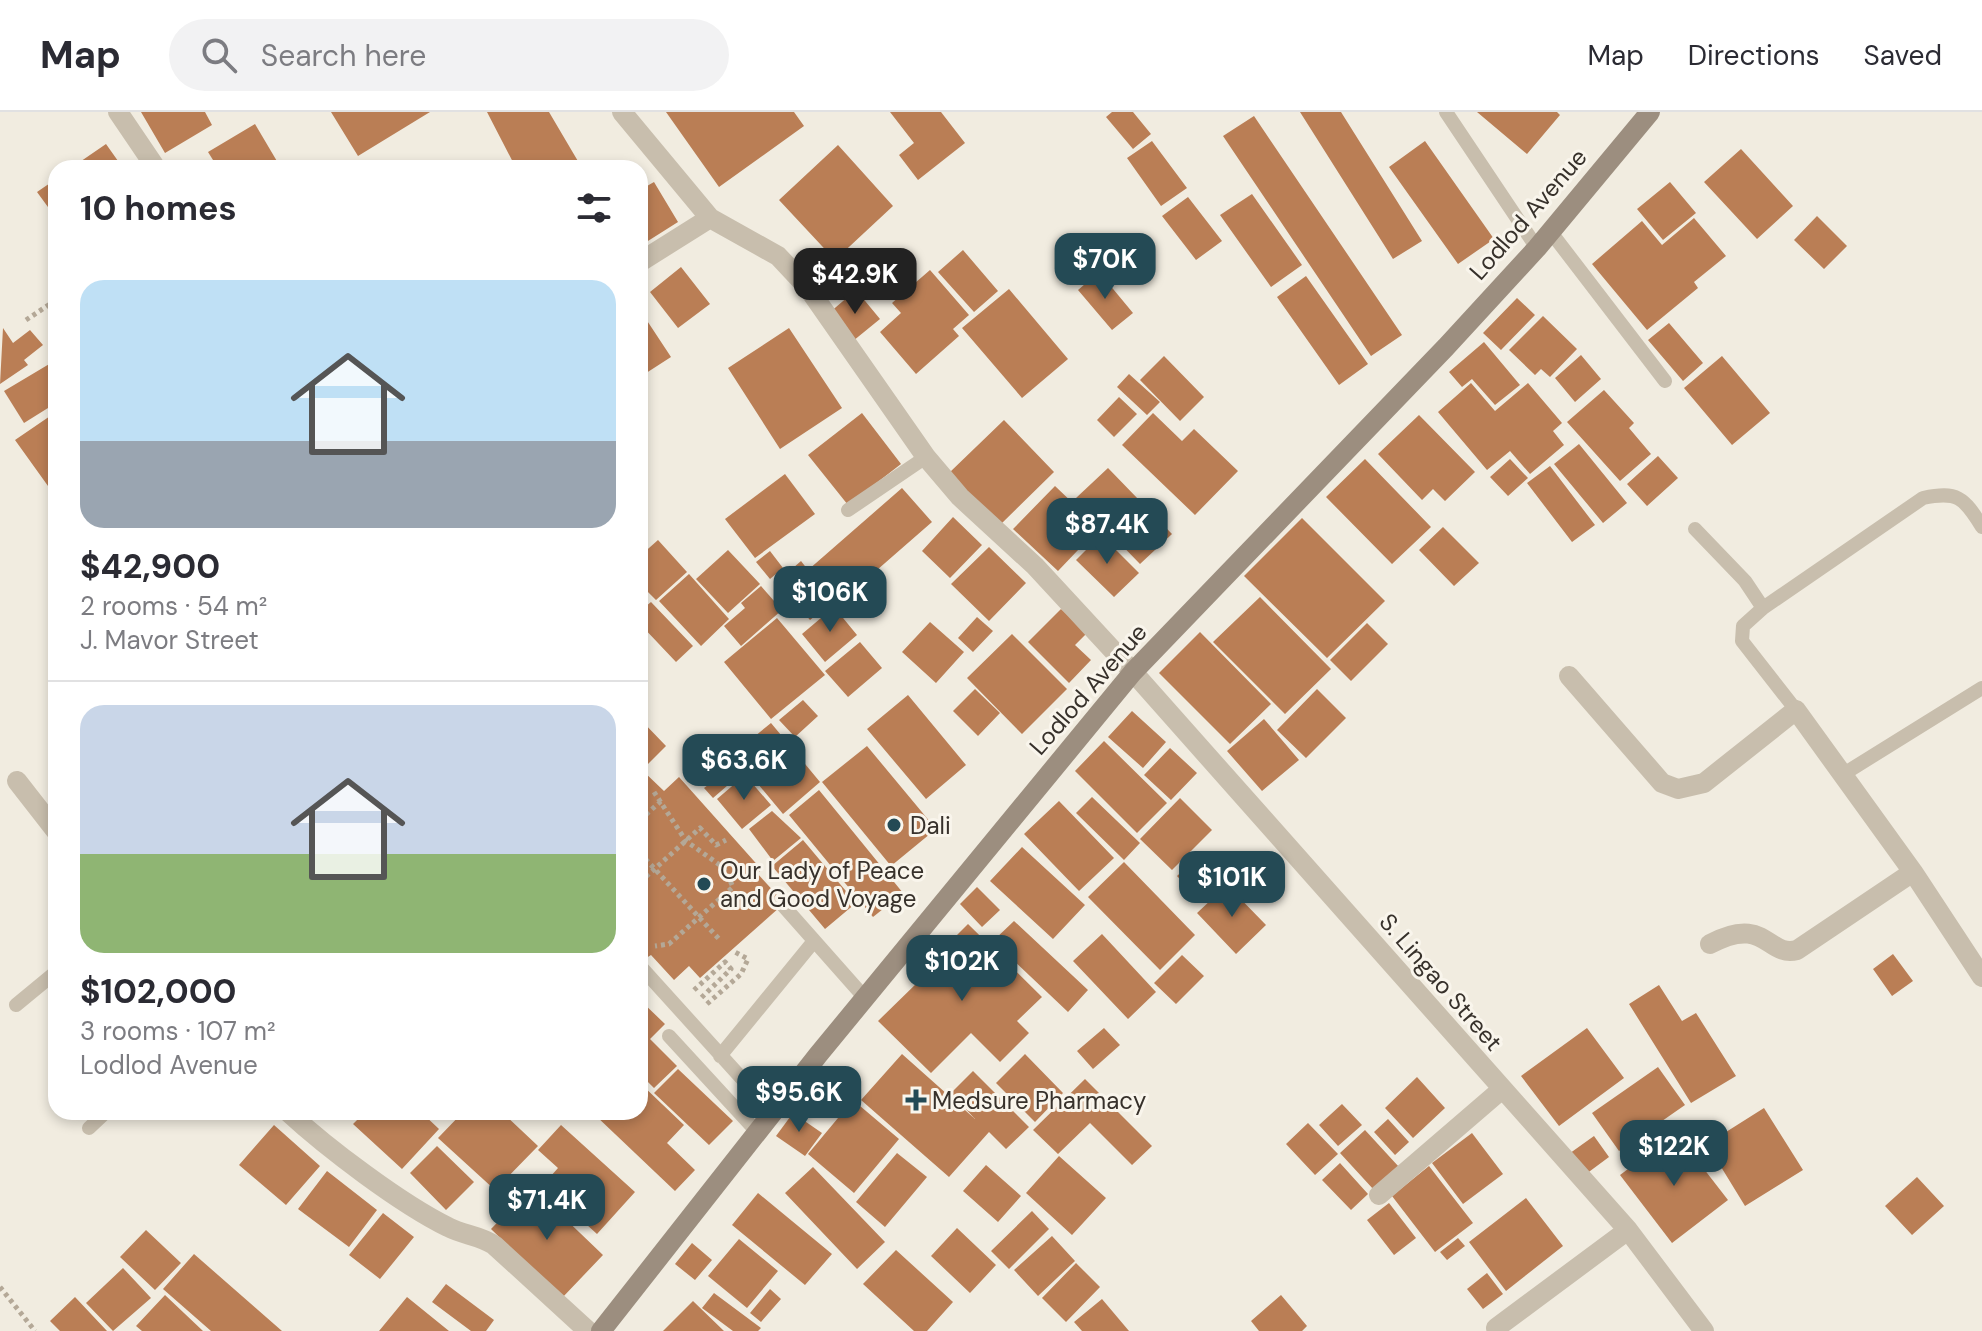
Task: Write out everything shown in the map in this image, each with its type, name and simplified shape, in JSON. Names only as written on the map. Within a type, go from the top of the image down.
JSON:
[{"type":"main road","name":"Lodlod Avenue","points":[[601,1331],[865,998],[1133,672],[1537,248],[1646,116]]},
{"type":"street","points":[[118,112],[151,160]]},
{"type":"street","points":[[622,112],[710,218],[648,257]]},
{"type":"street","name":"S. Lingao Street","points":[[710,218],[778,256],[808,288],[926,457],[960,497],[1035,566],[1133,672],[1628,1230],[1704,1331]]},
{"type":"street","points":[[1569,676],[1662,783],[1678,789],[1704,783],[1796,710],[1913,872],[1982,977]]},
{"type":"street","points":[[17,781],[48,821]]},
{"type":"street","points":[[1710,944],[1730,934],[1745,931],[1784,950],[1797,950],[1913,872]]},
{"type":"street","points":[[1379,1195],[1501,1090]]},
{"type":"street","points":[[299,1120],[416,1209],[451,1229],[477,1234],[494,1245],[588,1331]]},
{"type":"street","points":[[1496,1328],[1628,1230]]},
{"type":"lane","points":[[1446,112],[1537,248]]},
{"type":"lane","points":[[1550,231],[1665,381]]},
{"type":"lane","points":[[848,510],[926,457]]},
{"type":"lane","points":[[1796,710],[1742,641],[1743,626],[1763,608],[1923,498],[1950,494],[1957,496],[1982,527]]},
{"type":"lane","points":[[1695,529],[1745,581],[1763,608]]},
{"type":"lane","points":[[1842,775],[1982,688]]},
{"type":"lane","points":[[780,902],[865,998]]},
{"type":"lane","points":[[720,1056],[814,941]]},
{"type":"lane","points":[[648,975],[774,1114]]},
{"type":"lane","points":[[16,1005],[48,979]]},
{"type":"lane","points":[[669,1036],[759,1134]]},
{"type":"lane","points":[[89,1128],[98,1120]]},
{"type":"path","points":[[26,320],[48,305]]},
{"type":"path","points":[[648,943],[669,944],[729,893],[732,881],[724,868],[686,841],[654,792]]},
{"type":"path","points":[[648,813],[661,801]]},
{"type":"path","points":[[648,875],[700,828],[716,845],[726,840]]},
{"type":"path","points":[[648,862],[719,939]]},
{"type":"path","points":[[682,989],[689,995],[725,962],[731,969],[698,1002],[703,1007],[741,974],[748,959],[733,951]]},
{"type":"path","points":[[0,1287],[35,1331]]},
{"type":"building","points":[[141,112],[205,112],[212,125],[165,153]]},
{"type":"building","points":[[331,112],[430,112],[358,156]]},
{"type":"building","points":[[487,112],[549,112],[577,160],[512,160]]},
{"type":"building","points":[[666,112],[794,112],[804,126],[719,187]]},
{"type":"building","points":[[890,112],[941,112],[965,143],[918,180],[899,155],[914,143]]},
{"type":"building","points":[[1112,112],[1133,112],[1151,134],[1133,149],[1106,117]]},
{"type":"building","points":[[1300,112],[1341,112],[1422,241],[1393,259]]},
{"type":"building","points":[[1477,112],[1557,112],[1560,115],[1527,154]]},
{"type":"building","points":[[1254,116],[1402,335],[1371,356],[1223,136]]},
{"type":"building","points":[[255,124],[276,160],[213,160],[208,152]]},
{"type":"building","points":[[1152,141],[1187,188],[1161,206],[1127,158]]},
{"type":"building","points":[[1425,141],[1494,239],[1458,264],[1389,167]]},
{"type":"building","points":[[106,144],[117,160],[83,160]]},
{"type":"building","points":[[838,145],[893,206],[835,260],[779,200]]},
{"type":"building","points":[[1741,149],[1793,206],[1757,239],[1704,182]]},
{"type":"building","points":[[654,182],[678,222],[648,241],[648,185]]},
{"type":"building","points":[[1670,182],[1696,213],[1663,240],[1637,209]]},
{"type":"building","points":[[48,184],[48,207],[37,192]]},
{"type":"building","points":[[1252,194],[1302,265],[1271,287],[1220,215]]},
{"type":"building","points":[[1188,197],[1222,241],[1196,260],[1162,216]]},
{"type":"building","points":[[1817,216],[1847,246],[1824,269],[1794,240]]},
{"type":"building","points":[[1694,218],[1726,256],[1694,282],[1698,288],[1647,330],[1592,264],[1642,221],[1662,245]]},
{"type":"building","points":[[963,250],[998,291],[974,312],[938,272]]},
{"type":"building","points":[[681,267],[710,304],[678,328],[650,292]]},
{"type":"building","points":[[930,270],[969,315],[953,329],[959,336],[916,374],[880,332],[901,313],[892,303]]},
{"type":"building","points":[[1099,272],[1133,313],[1112,330],[1078,290]]},
{"type":"building","points":[[1306,276],[1368,364],[1339,385],[1277,297]]},
{"type":"building","points":[[1009,289],[1068,359],[1022,398],[962,328]]},
{"type":"building","points":[[856,290],[880,319],[853,341],[829,313]]},
{"type":"building","points":[[1517,298],[1535,315],[1501,350],[1483,333]]},
{"type":"building","points":[[1543,316],[1577,349],[1550,377],[1541,369],[1535,375],[1509,350]]},
{"type":"building","points":[[648,322],[671,357],[648,372]]},
{"type":"building","points":[[1669,323],[1703,363],[1683,381],[1648,340]]},
{"type":"building","points":[[3,328],[13,343],[30,330],[43,345],[24,360],[28,365],[0,384]]},
{"type":"building","points":[[789,328],[842,408],[780,449],[728,368]]},
{"type":"building","points":[[1484,342],[1520,385],[1495,405],[1472,379],[1462,387],[1449,372]]},
{"type":"building","points":[[1581,355],[1601,379],[1575,402],[1555,378]]},
{"type":"building","points":[[1164,356],[1204,397],[1180,421],[1140,380]]},
{"type":"building","points":[[1722,356],[1770,413],[1732,445],[1684,388]]},
{"type":"building","points":[[48,365],[48,408],[24,423],[4,391]]},
{"type":"building","points":[[1129,374],[1160,402],[1147,415],[1117,387]]},
{"type":"building","points":[[1471,383],[1495,411],[1528,383],[1562,423],[1553,431],[1564,445],[1530,474],[1510,451],[1487,470],[1438,412]]},
{"type":"building","points":[[1604,390],[1634,423],[1629,428],[1651,454],[1620,481],[1567,422]]},
{"type":"building","points":[[1119,397],[1137,414],[1114,437],[1097,420]]},
{"type":"building","points":[[862,413],[901,464],[848,505],[808,455]]},
{"type":"building","points":[[1153,413],[1182,441],[1194,429],[1238,471],[1195,515],[1122,445]]},
{"type":"building","points":[[1419,415],[1475,472],[1445,501],[1433,489],[1422,500],[1378,454]]},
{"type":"building","points":[[48,417],[48,486],[15,440]]},
{"type":"building","points":[[1004,420],[1054,472],[1000,525],[949,473]]},
{"type":"building","points":[[1579,444],[1627,503],[1603,523],[1554,464]]},
{"type":"building","points":[[1658,456],[1678,478],[1647,506],[1627,484]]},
{"type":"building","points":[[1365,459],[1431,527],[1392,564],[1326,497]]},
{"type":"building","points":[[1510,459],[1528,478],[1508,496],[1490,477]]},
{"type":"building","points":[[1550,466],[1595,525],[1572,542],[1527,483]]},
{"type":"building","points":[[1108,468],[1172,534],[1140,564],[1076,498]]},
{"type":"building","points":[[785,474],[815,514],[755,558],[725,519]]},
{"type":"building","points":[[1055,486],[1099,528],[1058,571],[1013,529]]},
{"type":"building","points":[[902,488],[932,522],[838,604],[835,600],[810,620],[777,582],[801,561],[808,570]]},
{"type":"building","points":[[953,517],[982,545],[950,578],[922,551]]},
{"type":"building","points":[[1302,518],[1385,601],[1327,658],[1244,576]]},
{"type":"building","points":[[1443,527],[1479,563],[1454,586],[1419,550]]},
{"type":"building","points":[[1101,535],[1139,573],[1114,597],[1076,560]]},
{"type":"building","points":[[658,540],[687,572],[656,600],[648,592],[648,549]]},
{"type":"building","points":[[989,547],[1026,583],[989,621],[951,584]]},
{"type":"building","points":[[728,550],[760,584],[728,613],[696,579]]},
{"type":"building","points":[[770,551],[783,568],[770,579],[756,562]]},
{"type":"building","points":[[689,574],[729,619],[701,646],[659,601]]},
{"type":"building","points":[[761,586],[782,610],[741,646],[724,626],[745,608],[741,603]]},
{"type":"building","points":[[1260,597],[1331,669],[1285,714],[1213,642]]},
{"type":"building","points":[[651,602],[693,646],[676,662],[648,632],[648,604]]},
{"type":"building","points":[[834,607],[857,635],[825,662],[802,634]]},
{"type":"building","points":[[1061,609],[1087,633],[1075,645],[1091,660],[1069,683],[1028,642]]},
{"type":"building","points":[[977,617],[993,631],[973,652],[958,638]]},
{"type":"building","points":[[777,618],[825,675],[771,719],[724,662]]},
{"type":"building","points":[[930,622],[964,652],[936,683],[902,652]]},
{"type":"building","points":[[1367,623],[1388,644],[1351,681],[1330,660]]},
{"type":"building","points":[[1200,632],[1271,704],[1230,744],[1159,673]]},
{"type":"building","points":[[1012,634],[1067,689],[1022,734],[967,678]]},
{"type":"building","points":[[860,642],[882,668],[848,697],[825,671]]},
{"type":"building","points":[[975,689],[1000,713],[978,736],[953,711]]},
{"type":"building","points":[[1317,689],[1346,718],[1306,758],[1277,730]]},
{"type":"building","points":[[908,695],[966,765],[926,799],[867,729]]},
{"type":"building","points":[[803,700],[818,716],[795,737],[779,720]]},
{"type":"building","points":[[1132,711],[1166,742],[1143,768],[1108,737]]},
{"type":"building","points":[[1264,719],[1299,760],[1262,791],[1227,751]]},
{"type":"building","points":[[771,723],[820,782],[783,814],[733,754]]},
{"type":"building","name":"Our Lady of Peace and Good Voyage","points":[[648,727],[666,746],[648,764]]},
{"type":"building","points":[[1104,741],[1167,803],[1137,833],[1075,771]]},
{"type":"building","points":[[867,746],[936,829],[891,866],[822,782]]},
{"type":"building","points":[[1170,748],[1197,773],[1171,800],[1144,775]]},
{"type":"building","points":[[724,751],[742,773],[713,798],[704,788],[708,785],[690,765],[705,753],[713,762]]},
{"type":"building","points":[[745,775],[771,805],[742,829],[717,799]]},
{"type":"building","name":"Our Lady of Peace and Good Voyage","points":[[648,776],[664,791],[679,777],[762,870],[757,873],[777,895],[773,899],[780,907],[700,978],[689,966],[674,980],[651,955],[648,957]]},
{"type":"building","points":[[819,790],[903,893],[873,917],[789,815]]},
{"type":"building","points":[[1092,797],[1140,843],[1124,860],[1076,813]]},
{"type":"building","points":[[1180,798],[1212,830],[1172,870],[1140,839]]},
{"type":"building","points":[[1059,801],[1114,858],[1079,891],[1024,834]]},
{"type":"building","points":[[772,811],[801,838],[773,861],[749,829]]},
{"type":"building","points":[[803,840],[856,903],[825,929],[772,866]]},
{"type":"building","points":[[1022,847],[1085,905],[1053,939],[990,881]]},
{"type":"building","points":[[1203,851],[1228,878],[1201,902],[1177,876]]},
{"type":"building","points":[[1124,862],[1195,935],[1160,970],[1088,897]]},
{"type":"building","points":[[1227,885],[1266,925],[1236,954],[1197,913]]},
{"type":"building","points":[[977,887],[1000,910],[982,927],[960,904]]},
{"type":"building","points":[[1014,921],[1088,990],[1068,1012],[993,941]]},
{"type":"building","points":[[968,924],[1042,997],[1017,1021],[1029,1033],[1000,1062],[971,1033],[931,1073],[878,1021],[919,981],[915,977]]},
{"type":"building","points":[[1102,934],[1156,992],[1128,1019],[1073,961]]},
{"type":"building","points":[[1893,954],[1913,981],[1892,996],[1873,969]]},
{"type":"building","points":[[1182,955],[1204,976],[1176,1004],[1154,983]]},
{"type":"building","points":[[1659,985],[1682,1021],[1696,1013],[1736,1076],[1691,1103],[1629,1004]]},
{"type":"building","points":[[648,1008],[665,1024],[650,1039],[677,1066],[654,1088],[648,1082]]},
{"type":"building","points":[[1104,1028],[1120,1045],[1093,1069],[1077,1051]]},
{"type":"building","points":[[1587,1028],[1624,1078],[1559,1126],[1521,1076]]},
{"type":"building","points":[[902,1054],[975,1119],[951,1093],[973,1071],[1029,1127],[1006,1149],[989,1132],[949,1177],[861,1100]]},
{"type":"building","points":[[1025,1054],[1063,1093],[1035,1122],[996,1083]]},
{"type":"building","points":[[1658,1067],[1685,1105],[1619,1151],[1592,1113]]},
{"type":"building","points":[[678,1069],[733,1121],[709,1145],[654,1093]]},
{"type":"building","points":[[1417,1077],[1445,1108],[1413,1138],[1385,1108]]},
{"type":"building","points":[[1085,1079],[1152,1146],[1132,1165],[1090,1123],[1058,1154],[1033,1130]]},
{"type":"building","points":[[648,1091],[684,1125],[667,1143],[695,1170],[675,1191],[600,1120],[648,1120]]},
{"type":"building","points":[[853,1100],[899,1139],[854,1193],[808,1154]]},
{"type":"building","points":[[1342,1104],[1362,1125],[1338,1146],[1319,1125]]},
{"type":"building","points":[[1764,1108],[1803,1170],[1745,1206],[1707,1144]]},
{"type":"building","points":[[793,1113],[822,1133],[805,1156],[776,1136]]},
{"type":"building","points":[[1388,1119],[1409,1142],[1395,1155],[1374,1132]]},
{"type":"building","points":[[357,1120],[429,1120],[439,1129],[402,1169],[353,1124]]},
{"type":"building","points":[[455,1120],[510,1120],[538,1146],[495,1190],[438,1138]]},
{"type":"building","points":[[1308,1123],[1338,1154],[1315,1175],[1286,1144]]},
{"type":"building","points":[[274,1125],[320,1166],[286,1205],[239,1165]]},
{"type":"building","points":[[561,1125],[635,1192],[597,1234],[543,1185],[558,1168],[538,1150]]},
{"type":"building","points":[[1365,1130],[1399,1167],[1374,1190],[1340,1153]]},
{"type":"building","points":[[1472,1133],[1503,1174],[1463,1204],[1432,1163]]},
{"type":"building","points":[[1676,1133],[1728,1200],[1672,1243],[1620,1175]]},
{"type":"building","points":[[1594,1136],[1609,1157],[1582,1177],[1566,1156]]},
{"type":"building","points":[[437,1146],[474,1182],[446,1210],[410,1173]]},
{"type":"building","points":[[897,1153],[927,1177],[885,1227],[856,1202]]},
{"type":"building","points":[[1059,1156],[1106,1198],[1072,1235],[1026,1193]]},
{"type":"building","points":[[1340,1163],[1368,1194],[1351,1210],[1322,1180]]},
{"type":"building","points":[[986,1165],[1021,1196],[998,1222],[963,1191]]},
{"type":"building","points":[[1429,1166],[1473,1223],[1435,1252],[1392,1196]]},
{"type":"building","points":[[813,1167],[885,1242],[857,1269],[785,1193]]},
{"type":"building","points":[[327,1171],[377,1210],[349,1247],[298,1209]]},
{"type":"building","points":[[1917,1177],[1944,1206],[1912,1235],[1885,1206]]},
{"type":"building","points":[[532,1187],[603,1255],[562,1298],[491,1229]]},
{"type":"building","points":[[758,1193],[832,1254],[805,1285],[732,1225]]},
{"type":"building","points":[[1526,1198],[1563,1246],[1506,1291],[1469,1242]]},
{"type":"building","points":[[1389,1203],[1416,1238],[1394,1255],[1367,1220]]},
{"type":"building","points":[[1032,1211],[1049,1229],[1009,1269],[991,1251]]},
{"type":"building","points":[[383,1213],[414,1237],[380,1279],[349,1255]]},
{"type":"building","points":[[957,1228],[996,1265],[970,1293],[931,1256]]},
{"type":"building","points":[[146,1230],[181,1263],[155,1290],[120,1257]]},
{"type":"building","points":[[1052,1236],[1075,1261],[1038,1296],[1014,1270]]},
{"type":"building","points":[[1458,1238],[1465,1246],[1447,1260],[1440,1252]]},
{"type":"building","points":[[739,1239],[778,1271],[747,1308],[708,1276]]},
{"type":"building","points":[[692,1243],[712,1260],[695,1280],[675,1264]]},
{"type":"building","points":[[896,1250],[953,1302],[927,1331],[914,1331],[863,1284]]},
{"type":"building","points":[[194,1254],[282,1331],[211,1331],[163,1289]]},
{"type":"building","points":[[1076,1263],[1100,1287],[1066,1322],[1042,1298]]},
{"type":"building","points":[[123,1268],[151,1298],[113,1331],[86,1303]]},
{"type":"building","points":[[1487,1273],[1503,1294],[1483,1309],[1467,1289]]},
{"type":"building","points":[[446,1284],[494,1320],[486,1331],[471,1331],[432,1302]]},
{"type":"building","points":[[770,1289],[781,1299],[761,1322],[750,1313]]},
{"type":"building","points":[[714,1293],[761,1328],[758,1331],[733,1331],[702,1308]]},
{"type":"building","points":[[165,1295],[203,1331],[142,1331],[136,1326]]},
{"type":"building","points":[[1281,1295],[1307,1326],[1302,1331],[1259,1331],[1251,1321]]},
{"type":"building","points":[[75,1297],[107,1331],[60,1331],[50,1321]]},
{"type":"building","points":[[407,1297],[449,1331],[379,1331]]},
{"type":"building","points":[[1102,1299],[1129,1331],[1082,1331],[1074,1322]]},
{"type":"building","points":[[694,1302],[724,1331],[663,1331]]},
{"type":"place","name":"Dali","points":[[894,825]]},
{"type":"place","name":"Our Lady of Peace and Good Voyage","points":[[704,884]]},
{"type":"place","name":"Medsure Pharmacy","points":[[916,1100]]}]
